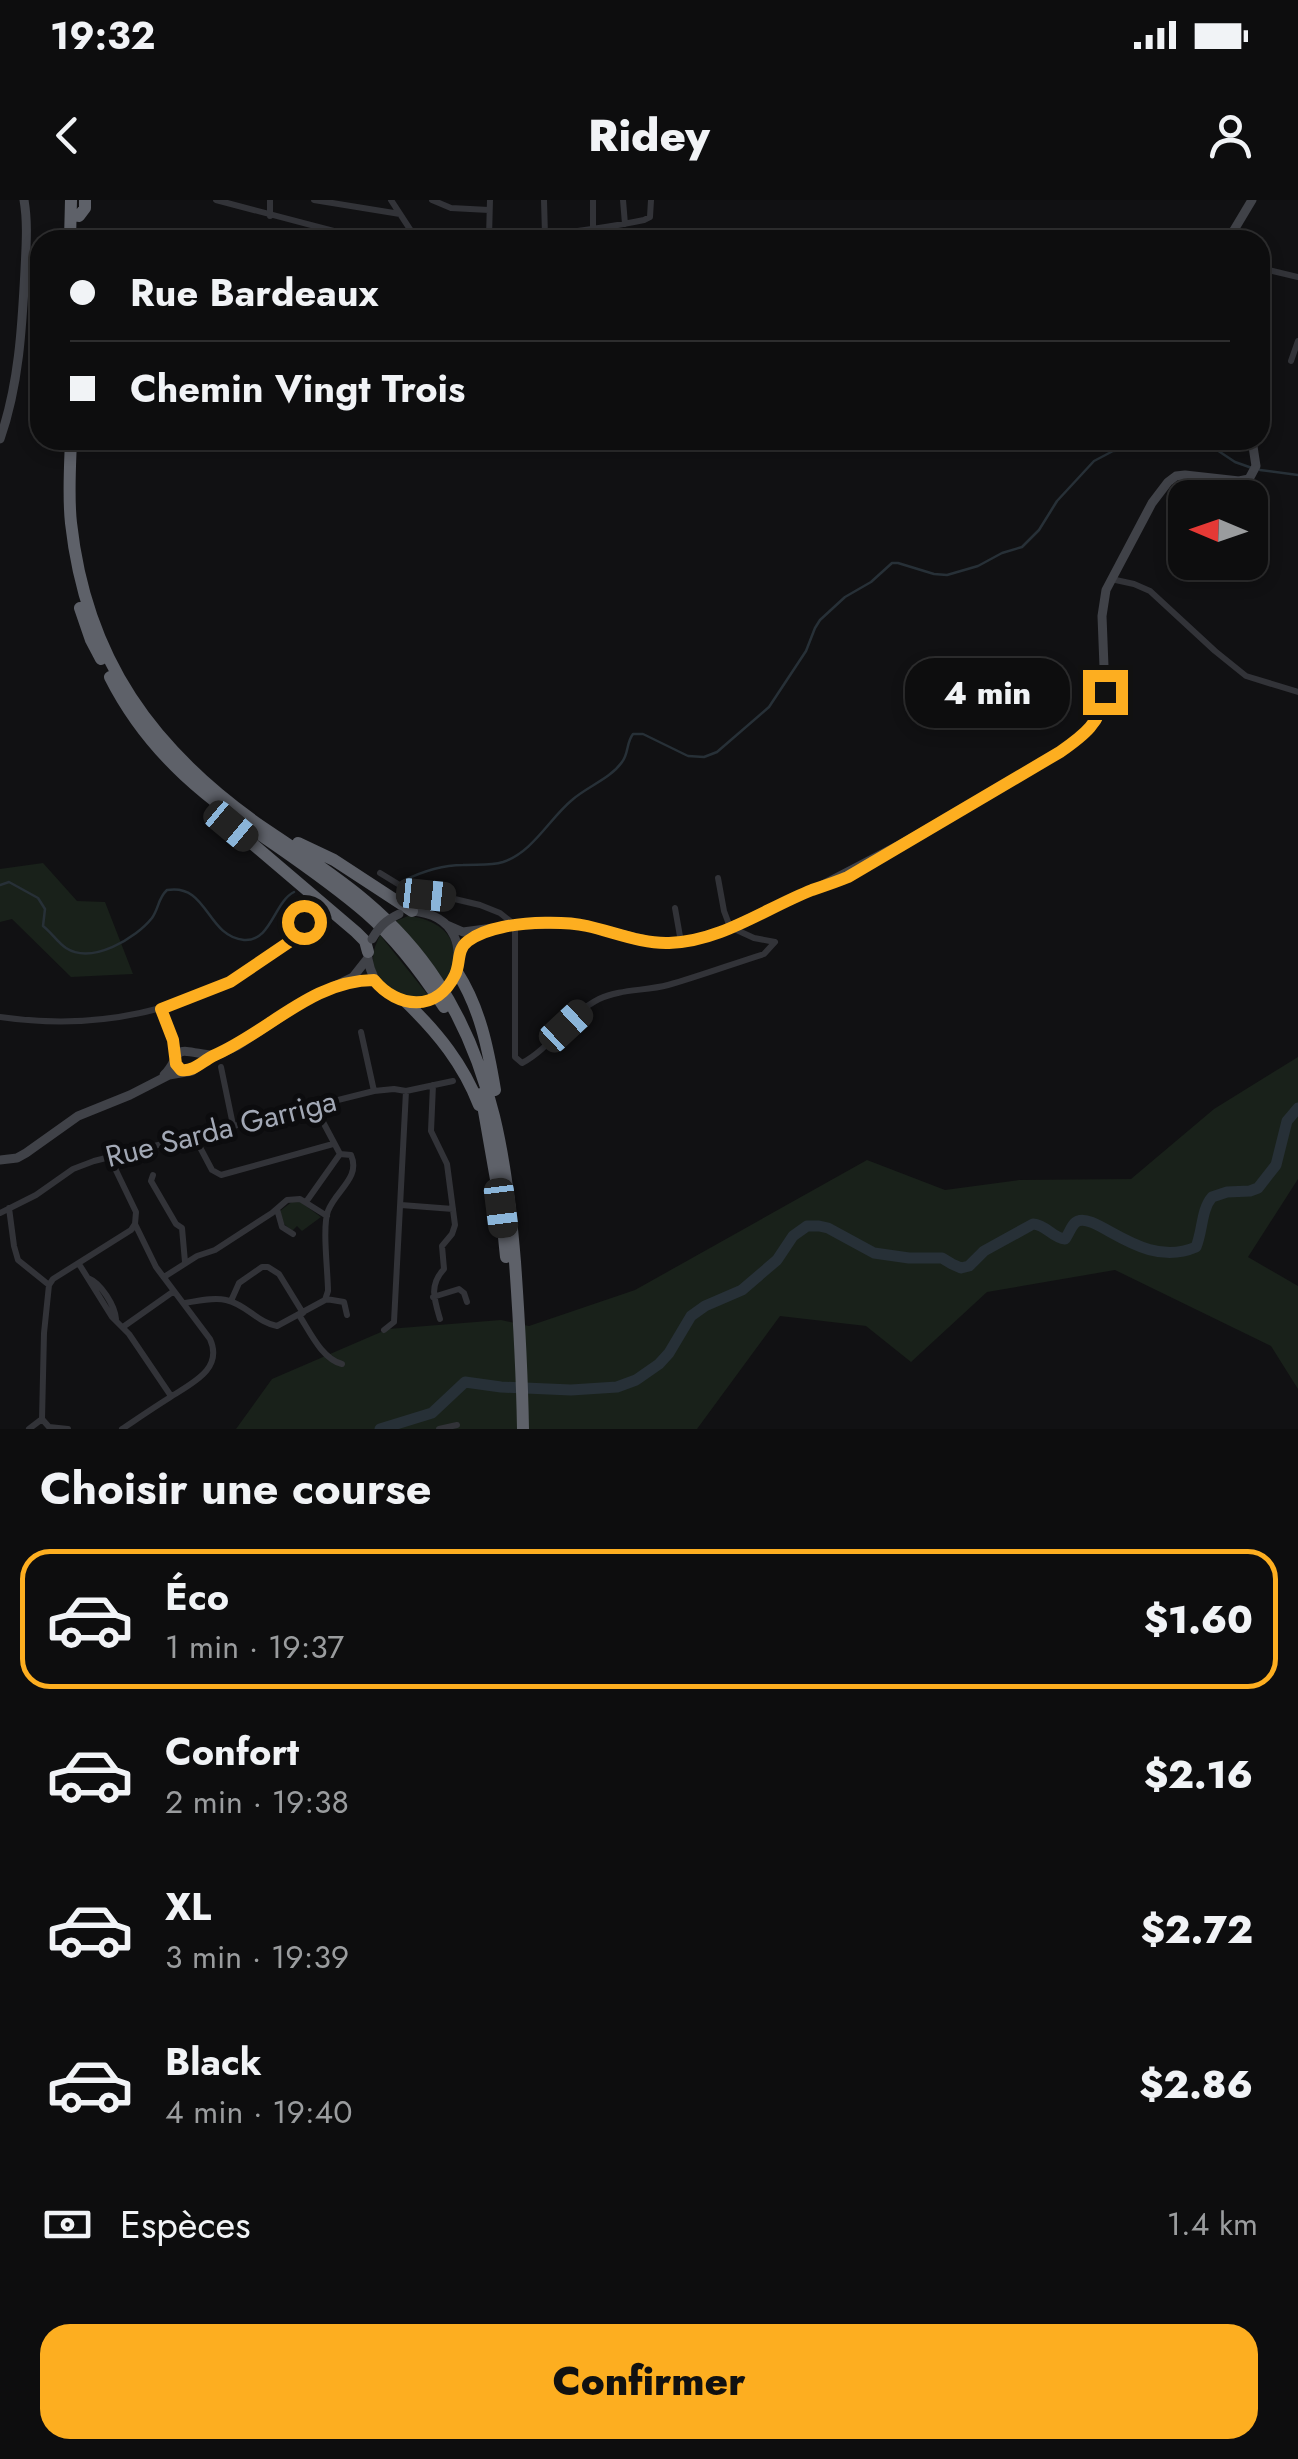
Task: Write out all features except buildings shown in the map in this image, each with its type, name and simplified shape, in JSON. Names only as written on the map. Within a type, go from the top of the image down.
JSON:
[{"type":"highway","points":[[68,230],[69,200]]},
{"type":"highway","points":[[78,230],[82,200]]},
{"type":"highway","points":[[63,450],[63,514],[72,581],[91,640],[118,693],[138,724],[206,806],[356,932],[369,950]]},
{"type":"highway","points":[[71,450],[71,521],[78,569],[114,670],[164,744],[204,784],[374,906],[437,980],[478,1058],[500,1135],[510,1196]]},
{"type":"highway","points":[[183,776],[224,811],[334,887],[398,943],[445,1009],[462,1040],[484,1105],[512,1266]]},
{"type":"highway","points":[[258,824],[334,860],[405,912]]},
{"type":"highway","points":[[456,972],[481,1022],[500,1117],[510,1196],[520,1429]]},
{"type":"highway","points":[[406,1002],[429,1024],[464,1072],[490,1143]]},
{"type":"main road","points":[[0,439],[12,402],[20,343],[24,200]]},
{"type":"main road","points":[[1234,230],[1252,200]]},
{"type":"main road","points":[[447,926],[463,932],[515,925],[576,924],[655,942],[708,936],[813,890],[1060,752],[1096,722],[1104,702],[1102,607],[1110,579],[1160,490],[1173,478],[1185,475],[1249,479],[1256,462],[1254,450]]},
{"type":"main road","points":[[0,1160],[26,1153],[78,1116],[236,1046],[310,998],[353,977],[369,950],[388,920],[405,912],[424,912],[436,917],[453,934],[459,952],[456,972],[448,987],[422,1002],[406,1002],[383,991],[374,980],[369,950]]},
{"type":"main road","points":[[459,952],[471,939],[499,927]]},
{"type":"main road","points":[[338,986],[374,980]]},
{"type":"main road","points":[[158,1080],[180,1052],[215,1055]]},
{"type":"main road","points":[[191,1052],[197,1059],[191,1069]]},
{"type":"main road","points":[[176,1059],[179,1069],[191,1069]]},
{"type":"street","points":[[219,200],[270,216],[338,230]]},
{"type":"street","points":[[270,200],[270,216]]},
{"type":"street","points":[[314,200],[400,214]]},
{"type":"street","points":[[391,200],[410,230]]},
{"type":"street","points":[[432,200],[451,208],[490,210]]},
{"type":"street","points":[[490,200],[490,230]]},
{"type":"street","points":[[544,200],[545,230]]},
{"type":"street","points":[[593,229],[594,200]]},
{"type":"street","points":[[624,200],[626,224]]},
{"type":"street","points":[[585,230],[650,217],[651,200]]},
{"type":"street","points":[[1270,271],[1298,278]]},
{"type":"street","points":[[1291,361],[1298,341]]},
{"type":"street","points":[[1110,579],[1150,590],[1246,676],[1298,692]]},
{"type":"street","points":[[380,873],[412,892],[480,905],[515,925],[515,1058],[522,1063],[601,998],[663,986],[764,954],[775,942],[730,927],[718,878]]},
{"type":"street","points":[[676,908],[681,942]]},
{"type":"street","points":[[0,1017],[72,1022],[124,1018],[161,1009],[230,982],[298,936]]},
{"type":"street","points":[[161,1009],[176,1059]]},
{"type":"street","points":[[170,1030],[191,1052]]},
{"type":"street","points":[[361,1032],[374,1091]]},
{"type":"street","points":[[220,1067],[233,1125]]},
{"type":"street","name":"Rue Sarda Garriga","points":[[0,1213],[94,1160],[374,1091],[406,1091],[453,1081]]},
{"type":"street","points":[[433,1085],[431,1131],[447,1164],[455,1225],[442,1246],[444,1266],[434,1282],[433,1297],[440,1320]]},
{"type":"street","points":[[384,1330],[394,1322],[406,1091]]},
{"type":"street","points":[[314,1105],[340,1154]]},
{"type":"street","points":[[194,1136],[212,1170],[221,1175],[334,1144]]},
{"type":"street","points":[[306,1202],[340,1154]]},
{"type":"street","points":[[326,1299],[326,1216],[354,1172],[353,1158],[340,1154]]},
{"type":"street","points":[[68,1429],[49,1426],[42,1419],[48,1285],[135,1224],[136,1212],[110,1158]]},
{"type":"street","points":[[152,1176],[176,1224],[182,1228],[185,1262]]},
{"type":"street","points":[[164,1276],[215,1250],[287,1200],[306,1202],[326,1216]]},
{"type":"street","points":[[401,1206],[453,1209]]},
{"type":"street","points":[[10,1208],[18,1260],[48,1285]]},
{"type":"street","points":[[276,1209],[282,1227],[294,1234]]},
{"type":"street","points":[[122,1429],[202,1377],[214,1353],[210,1340],[156,1267],[135,1224]]},
{"type":"street","points":[[78,1264],[171,1396]]},
{"type":"street","points":[[231,1301],[239,1283],[262,1268],[274,1269],[313,1338],[333,1362],[342,1364]]},
{"type":"street","points":[[433,1297],[459,1289],[467,1302]]},
{"type":"street","points":[[122,1327],[174,1290]]},
{"type":"street","points":[[185,1303],[231,1301],[273,1326],[282,1325],[326,1299],[344,1302],[347,1314]]},
{"type":"street","points":[[29,1429],[42,1419]]},
{"type":"street","points":[[439,1429],[457,1425]]},
{"type":"shaded area","points":[[43,863],[77,901],[105,902],[133,974],[71,977],[12,919],[0,922],[0,869]]},
{"type":"shaded area","points":[[408,916],[433,923],[449,937],[454,957],[445,982],[396,921]]},
{"type":"shaded area","points":[[380,935],[428,995],[406,996],[380,982],[373,963]]},
{"type":"shaded area","points":[[1298,1057],[1298,1179],[1248,1257],[1298,1286],[1298,1389],[1271,1346],[1115,1270],[987,1292],[911,1362],[866,1326],[780,1316],[697,1429],[236,1429],[272,1379],[388,1329],[501,1320],[529,1326],[635,1290],[867,1160],[945,1190],[1019,1180],[1131,1179],[1214,1109]]},
{"type":"shaded area","points":[[293,1201],[321,1217],[302,1231],[297,1226],[292,1231],[284,1224],[280,1211]]},
{"type":"waterway","points":[[403,881],[440,868],[493,864],[514,857],[572,800],[617,768],[633,734],[643,734],[688,756],[704,757],[717,752],[769,707],[806,651],[820,620],[845,597],[871,582],[892,563],[947,575],[1022,547],[1094,461],[1113,451],[1127,450]]},
{"type":"waterway","points":[[1217,450],[1252,468]]},
{"type":"waterway","points":[[1260,470],[1298,475]]},
{"type":"waterway","points":[[0,885],[9,882],[38,898],[45,909],[43,926],[66,948],[88,953],[113,947],[135,934],[152,918],[167,890],[191,894],[222,930],[244,940],[260,935],[294,892]]},
{"type":"waterway","points":[[380,1429],[432,1413],[465,1382],[571,1390],[617,1387],[636,1380],[669,1353],[691,1316],[742,1290],[777,1260],[793,1236],[807,1226],[828,1228],[874,1253],[942,1258],[961,1268],[1033,1224],[1065,1239],[1076,1222],[1087,1221],[1158,1252],[1196,1247],[1212,1197],[1258,1188],[1276,1165],[1287,1121],[1298,1108]]},
{"type":"route","points":[[304,922],[308,930],[304,936],[298,936],[247,972],[161,1009],[173,1040],[177,1067],[186,1072],[192,1070],[310,998],[338,986],[374,980],[383,991],[406,1002],[436,997],[448,987],[465,944],[499,927],[576,924],[664,943],[685,942],[719,932],[848,877],[1060,752],[1096,722],[1105,692]]}]
